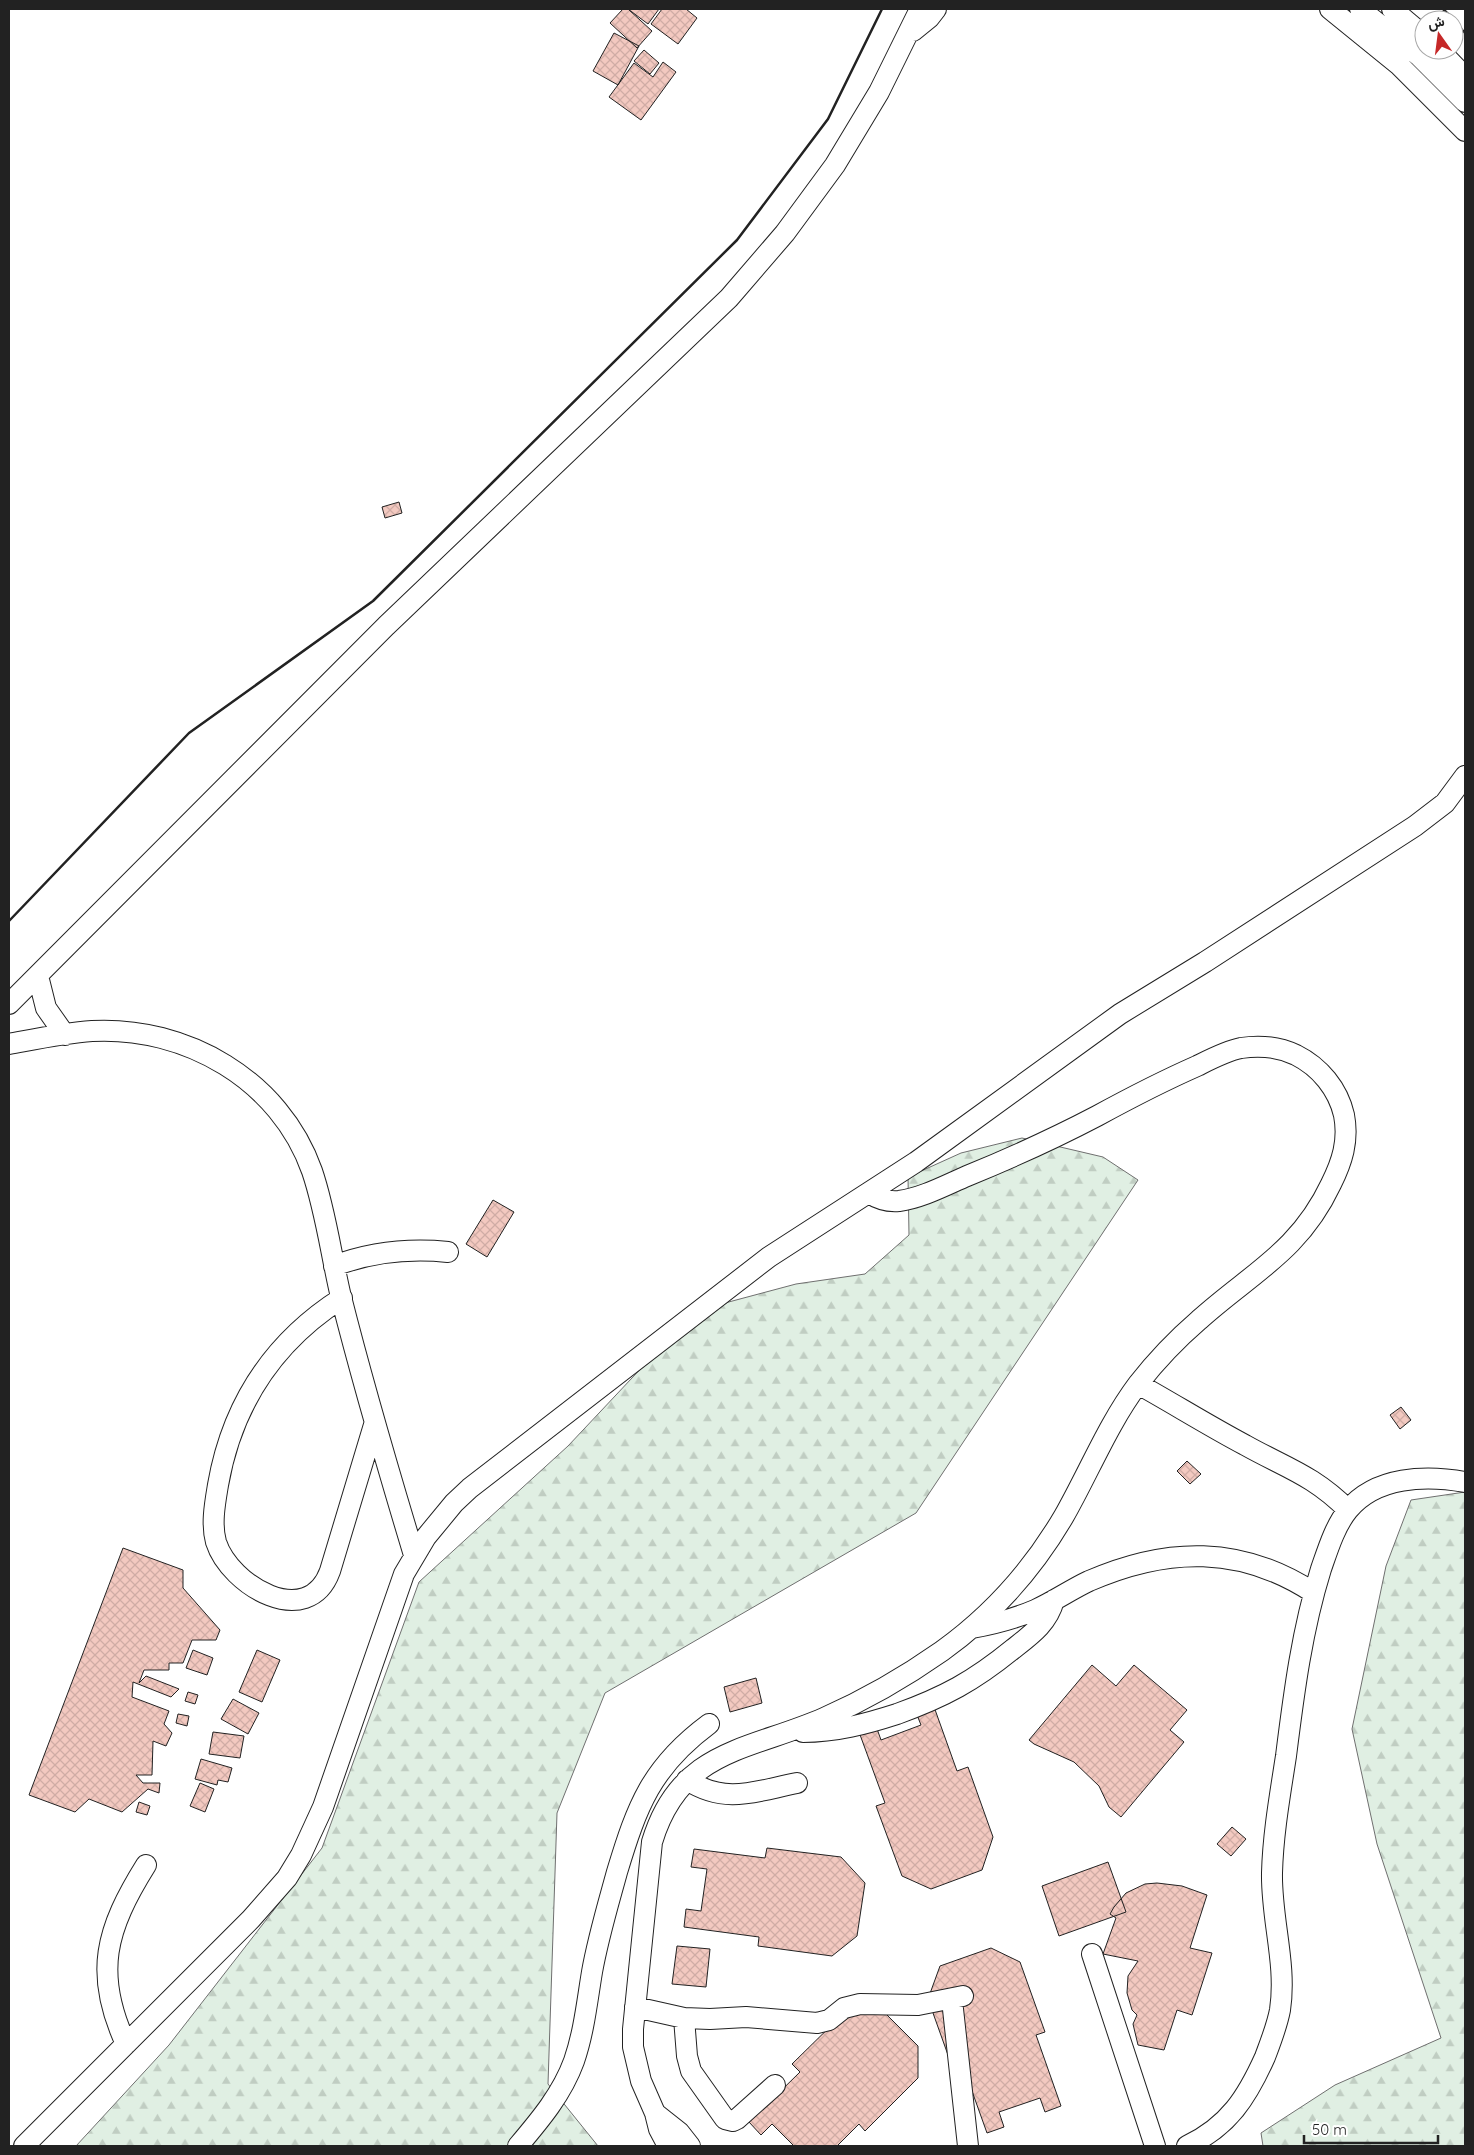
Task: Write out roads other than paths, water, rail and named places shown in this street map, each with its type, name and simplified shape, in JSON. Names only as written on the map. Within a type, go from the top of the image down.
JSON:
[{"type":"lane","points":[[9,1004],[386,626],[729,298],[784,234],[835,164],[879,92],[920,9]]},
{"type":"lane","points":[[908,35],[922,25],[936,9]]},
{"type":"lane","points":[[1330,9],[1399,65],[1465,132]]},
{"type":"lane","points":[[1360,9],[1419,56],[1465,102]]},
{"type":"lane","points":[[1392,9],[1414,28]]},
{"type":"lane","points":[[1449,60],[1465,77]]},
{"type":"lane","points":[[24,2146],[270,1899],[301,1855],[323,1807],[396,1594],[414,1555],[439,1519],[470,1488],[676,1330],[737,1280],[801,1235],[869,1193],[963,1130],[1120,1014],[1205,962],[1415,826],[1445,803],[1465,776]]},
{"type":"lane","points":[[38,976],[46,1008],[65,1035]]},
{"type":"lane","points":[[9,1044],[92,1031],[120,1032],[173,1041],[199,1050],[220,1061],[253,1085],[276,1108],[302,1148],[318,1192],[334,1266],[374,1425],[414,1555]]},
{"type":"lane","points":[[668,2146],[659,2129],[656,2113],[647,2097],[636,2064],[633,2047],[635,2006],[652,1842],[665,1809],[687,1780],[717,1757],[791,1732],[867,1698],[903,1677],[972,1628],[1009,1592],[1046,1544],[1064,1516],[1103,1439],[1138,1384],[1178,1339],[1201,1318],[1283,1253],[1311,1220],[1324,1200],[1342,1162],[1346,1144],[1346,1125],[1342,1107],[1335,1091],[1324,1076],[1310,1063],[1294,1054],[1277,1048],[1258,1046],[1240,1048],[1222,1054],[1147,1088],[1039,1145],[953,1182],[901,1201],[884,1200],[869,1193]]},
{"type":"lane","points":[[334,1266],[351,1260],[388,1252],[428,1250],[448,1252]]},
{"type":"lane","points":[[342,1298],[303,1326],[273,1358],[249,1394],[232,1434],[220,1475],[214,1519],[216,1540],[221,1553],[237,1576],[260,1592],[284,1599],[309,1596],[322,1586],[330,1571],[374,1425]]},
{"type":"lane","points":[[1138,1384],[1246,1446],[1305,1475],[1334,1496],[1348,1510]]},
{"type":"lane","points":[[1188,2146],[1219,2126],[1241,2103],[1258,2074],[1276,2027],[1282,1990],[1282,1969],[1272,1900],[1273,1848],[1302,1641],[1326,1552],[1348,1510],[1369,1492],[1392,1483],[1419,1479],[1465,1482]]},
{"type":"lane","points":[[972,1628],[1018,1617],[1090,1581],[1129,1567],[1168,1559],[1216,1556],[1255,1564],[1276,1571],[1314,1593]]},
{"type":"lane","points":[[791,1732],[820,1732],[856,1727],[915,1708],[958,1689],[982,1674],[1034,1632],[1047,1618],[1054,1600]]},
{"type":"lane","points":[[518,2146],[556,2097],[574,2062],[584,2026],[593,1970],[606,1913],[632,1823],[640,1803],[650,1784],[667,1762],[692,1737],[709,1724]]},
{"type":"lane","points":[[687,1780],[709,1792],[731,1795],[797,1783]]},
{"type":"lane","points":[[126,2044],[111,2004],[107,1962],[109,1945],[118,1913],[146,1865]]},
{"type":"lane","points":[[1092,1954],[1156,2146]]},
{"type":"lane","points":[[635,2006],[684,2018],[746,2017],[817,2023],[829,2020],[844,2008],[860,2004],[918,2005],[958,1998],[968,2146]]},
{"type":"lane","points":[[684,2018],[686,2056],[691,2071],[725,2119],[737,2120],[775,2085]]},
{"type":"lane","points":[[656,2113],[679,2132],[690,2146]]}]
